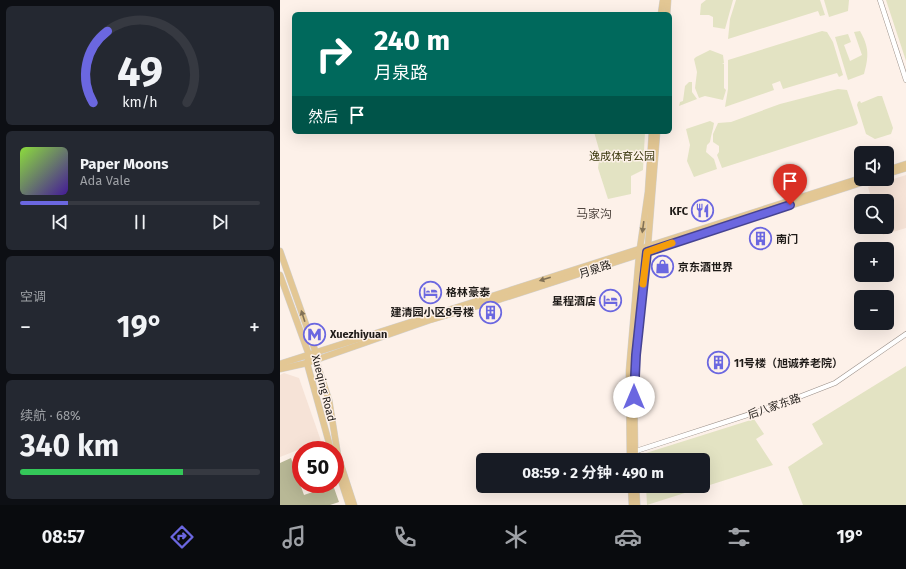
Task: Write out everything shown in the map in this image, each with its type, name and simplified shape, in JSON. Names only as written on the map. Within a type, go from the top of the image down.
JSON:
[{"type":"main road","points":[[661,12],[663,0]]},
{"type":"main road","points":[[667,12],[668,0]]},
{"type":"main road","points":[[633,452],[629,371],[639,255],[648,192],[652,134]]},
{"type":"main road","points":[[633,452],[634,375],[648,245],[657,134]]},
{"type":"main road","points":[[894,168],[906,164]]},
{"type":"main road","points":[[894,172],[906,168]]},
{"type":"main road","name":"月泉路","points":[[317,356],[648,245],[854,180]]},
{"type":"main road","name":"月泉路","points":[[317,356],[501,299],[854,185]]},
{"type":"main road","name":"Xueqing Road","points":[[280,251],[317,356],[318,367],[329,400],[338,456],[354,505]]},
{"type":"main road","name":"Xueqing Road","points":[[280,275],[309,355],[307,363],[329,441]]},
{"type":"main road","points":[[280,364],[309,355],[317,356]]},
{"type":"main road","points":[[280,369],[307,363],[317,356]]},
{"type":"main road","points":[[344,492],[348,505]]},
{"type":"main road","points":[[631,493],[632,505]]},
{"type":"main road","points":[[636,493],[637,505]]},
{"type":"street","points":[[880,0],[906,80]]},
{"type":"street","name":"后八家东路","points":[[633,452],[781,404],[835,383],[906,334]]},
{"type":"shaded area","points":[[906,175],[906,228],[894,232],[894,194],[870,194],[868,187],[894,186],[894,179]]},
{"type":"shaded area","points":[[284,373],[299,378],[321,441],[292,441],[292,452],[280,457],[280,375]]},
{"type":"green space","points":[[706,0],[733,0],[725,29],[713,27],[713,17],[709,15],[700,15],[701,4]]},
{"type":"green space","points":[[736,0],[820,0],[825,15],[820,16],[818,11],[728,39],[730,19]]},
{"type":"green space","points":[[824,0],[849,0],[848,11],[829,17]]},
{"type":"green space","points":[[886,0],[906,0],[906,61]]},
{"type":"green space","points":[[822,31],[827,32],[833,42],[843,75],[839,77],[837,73],[783,89],[780,81],[772,84],[774,90],[725,107],[728,89],[728,60]]},
{"type":"green space","points":[[860,31],[867,47],[866,68],[864,74],[848,80],[835,37],[848,34],[851,42],[844,45],[850,61],[862,55],[854,32]]},
{"type":"green space","points":[[710,50],[723,55],[724,63],[722,64],[724,64],[724,88],[726,90],[723,100],[705,96],[699,98],[695,88],[697,72],[694,59]]},
{"type":"green space","points":[[689,82],[692,82],[692,92],[697,99],[679,106],[680,102],[683,101],[685,86]]},
{"type":"green space","points":[[838,89],[847,90],[858,123],[856,125],[722,168],[717,155],[719,152],[719,146],[713,142],[713,134],[718,123],[731,122],[780,104]]},
{"type":"green space","points":[[878,96],[882,96],[893,128],[891,134],[875,139],[866,134],[857,105],[860,101],[861,103]]},
{"type":"green space","points":[[710,121],[714,123],[706,152],[714,159],[717,169],[694,177],[687,161],[690,145],[686,129]]},
{"type":"green space","name":"逸成体育公园","points":[[595,134],[645,134],[643,170],[631,176],[631,194],[608,199],[598,168],[600,153]]},
{"type":"green space","points":[[906,366],[906,505],[803,505],[788,467],[823,444],[812,424]]},
{"type":"green space","points":[[754,419],[764,434],[756,439],[773,465],[710,485],[710,453],[646,453]]},
{"type":"green space","points":[[291,458],[292,493],[303,493],[304,495],[310,493],[336,493],[339,502],[330,505],[280,505],[280,463]]},
{"type":"green space","points":[[646,493],[685,493],[647,505]]},
{"type":"slow traffic","points":[[643,284],[647,252],[672,243]]},
{"type":"place","name":"KFC","points":[[703,211]]},
{"type":"place","name":"南门","points":[[760,239]]},
{"type":"place","name":"京东酒世界","points":[[663,267]]},
{"type":"place","name":"格林豪泰","points":[[431,292]]},
{"type":"place","name":"星程酒店","points":[[611,301]]},
{"type":"place","name":"建清园小区8号楼","points":[[490,312]]},
{"type":"place","name":"Xuezhiyuan","points":[[315,334]]},
{"type":"place","name":"11号楼（旭诚养老院）","points":[[718,363]]},
{"type":"district","name":"马家沟","points":[[594,214]]},
{"type":"route","points":[[634,397],[634,375],[647,252],[790,205]]}]
